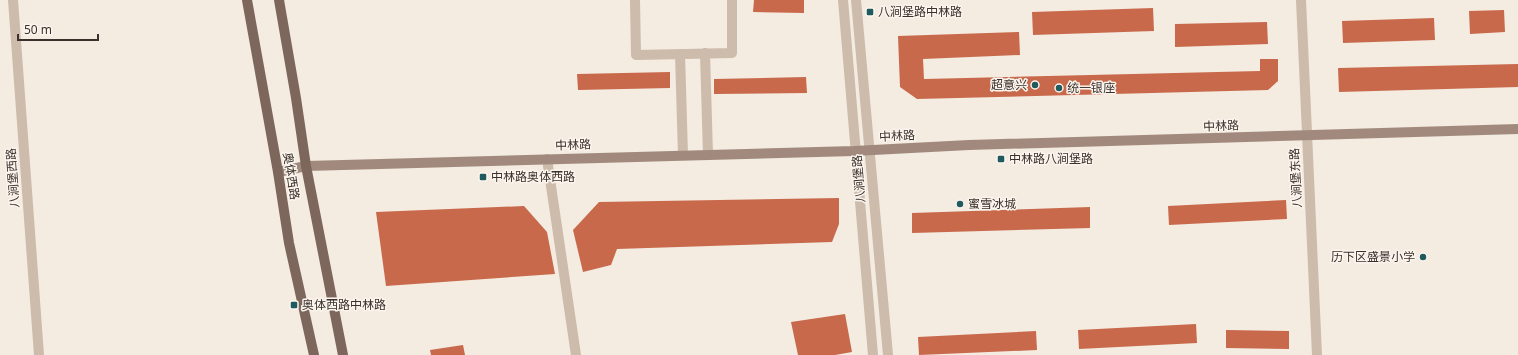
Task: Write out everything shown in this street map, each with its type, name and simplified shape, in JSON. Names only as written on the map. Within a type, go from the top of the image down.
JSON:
[{"type":"main road","name":"奥体西路","points":[[247,0],[278,172],[289,243],[314,355]]},
{"type":"main road","name":"奥体西路","points":[[279,0],[306,166],[343,355]]},
{"type":"main road","name":"中林路","points":[[278,172],[306,166],[854,151],[984,145],[1518,129]]},
{"type":"street","name":"八涧堡西路","points":[[13,0],[39,355]]},
{"type":"street","points":[[635,0],[636,55],[732,52],[732,0]]},
{"type":"street","name":"八涧堡路","points":[[843,0],[854,151],[872,355]]},
{"type":"street","name":"八涧堡路","points":[[856,0],[888,355]]},
{"type":"street","name":"八涧堡东路","points":[[1301,0],[1317,355]]},
{"type":"street","points":[[705,53],[708,155]]},
{"type":"street","points":[[680,54],[683,155]]},
{"type":"street","points":[[547,159],[576,355]]},
{"type":"building","points":[[754,0],[804,0],[804,13],[753,12]]},
{"type":"building","points":[[1153,8],[1154,31],[1033,35],[1032,12]]},
{"type":"building","points":[[1504,10],[1505,32],[1470,34],[1469,11]]},
{"type":"building","points":[[1434,18],[1435,40],[1343,43],[1342,21]]},
{"type":"building","points":[[1267,22],[1268,44],[1175,47],[1175,24]]},
{"type":"building","points":[[1019,32],[1020,55],[923,59],[924,79],[1260,71],[1260,59],[1278,59],[1278,81],[1268,90],[917,99],[900,87],[898,36]]},
{"type":"building","points":[[1518,64],[1518,87],[1339,92],[1338,68]]},
{"type":"building","points":[[670,72],[670,88],[578,90],[577,74]]},
{"type":"building","points":[[806,77],[807,93],[714,94],[714,79]]},
{"type":"building","points":[[839,198],[839,224],[832,242],[617,249],[611,265],[583,272],[573,230],[599,202]]},
{"type":"building","points":[[1286,200],[1287,219],[1169,225],[1168,206]]},
{"type":"building","points":[[524,206],[547,232],[555,274],[386,286],[376,212]]},
{"type":"building","points":[[1090,207],[1090,228],[912,233],[912,213]]},
{"type":"building","points":[[845,314],[852,352],[835,355],[798,355],[791,322]]},
{"type":"building","points":[[1196,324],[1197,343],[1079,349],[1078,330]]},
{"type":"building","points":[[1226,330],[1289,331],[1289,349],[1226,348]]},
{"type":"building","points":[[1036,331],[1037,350],[919,355],[918,337]]},
{"type":"building","points":[[463,345],[465,355],[431,355],[430,350]]},
{"type":"place","name":"八涧堡路中林路","points":[[870,12]]},
{"type":"place","name":"超意兴","points":[[1035,85]]},
{"type":"place","name":"统一银座","points":[[1059,88]]},
{"type":"place","name":"中林路八涧堡路","points":[[1001,159]]},
{"type":"place","name":"中林路奥体西路","points":[[483,177]]},
{"type":"place","name":"蜜雪冰城","points":[[960,204]]},
{"type":"place","name":"历下区盛景小学","points":[[1423,257]]},
{"type":"place","name":"奥体西路中林路","points":[[294,305]]}]
